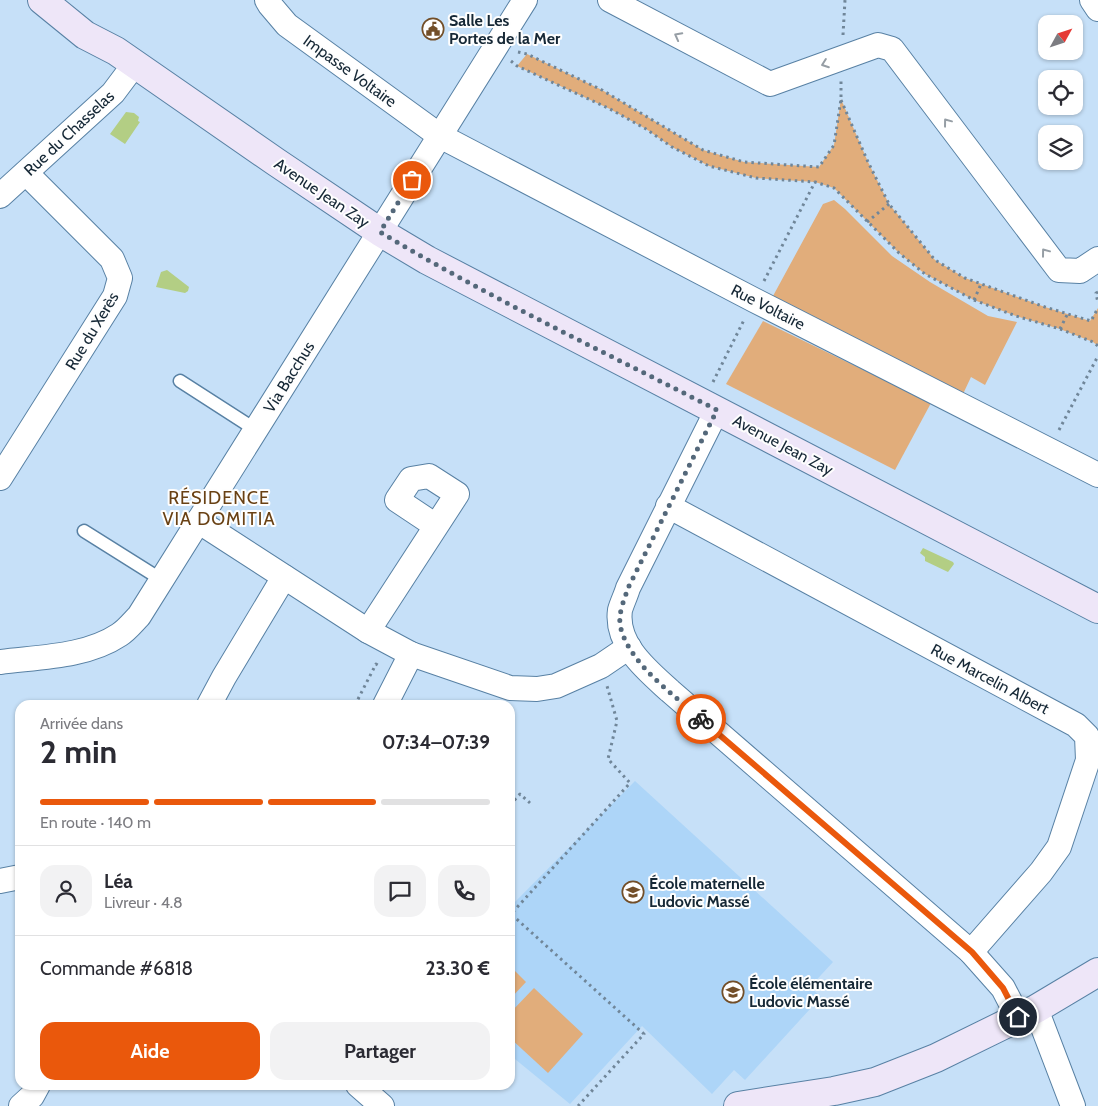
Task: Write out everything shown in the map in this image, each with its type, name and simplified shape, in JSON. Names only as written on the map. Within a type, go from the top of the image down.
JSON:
[{"type":"street","name":"Avenue Jean Zay","points":[[42,0],[85,35],[125,58],[380,232],[427,260],[1098,609]]},
{"type":"street","name":"Avenue Jean Zay","points":[[67,0],[92,22],[125,58]]},
{"type":"street","name":"Impasse Voltaire","points":[[267,0],[286,25],[440,136]]},
{"type":"street","name":"Via Bacchus","points":[[162,580],[525,0]]},
{"type":"street","points":[[610,0],[770,84],[878,45],[892,49],[1058,270],[1080,272],[1098,259]]},
{"type":"street","points":[[1092,0],[1098,8]]},
{"type":"street","name":"Rue du Chasselas","points":[[0,196],[113,93],[125,58]]},
{"type":"street","name":"Rue Voltaire","points":[[440,136],[763,305],[1098,475]]},
{"type":"street","name":"Rue du Xerès","points":[[0,478],[115,296],[120,278],[112,259],[26,173]]},
{"type":"street","points":[[717,410],[628,588],[620,610],[621,629],[629,647],[639,663],[670,691],[972,952],[1027,1013],[1073,1106]]},
{"type":"street","name":"Rue Marcelin Albert","points":[[668,506],[1076,725],[1087,736],[1088,760],[1058,847],[1041,872],[972,952]]},
{"type":"street","points":[[198,521],[284,578],[411,654],[510,688],[537,689],[556,686],[601,666],[629,647]]},
{"type":"street","points":[[368,630],[436,526]]},
{"type":"street","points":[[212,700],[284,578]]},
{"type":"street","points":[[0,662],[74,652],[105,643],[121,634],[139,616],[162,580]]},
{"type":"street","points":[[388,700],[411,654]]},
{"type":"street","points":[[0,881],[15,878]]},
{"type":"street","points":[[738,1106],[834,1091],[875,1082],[936,1058],[1027,1013],[1098,972]]},
{"type":"street","points":[[364,1090],[382,1106]]},
{"type":"lane","points":[[180,381],[256,430]]},
{"type":"lane","points":[[84,531],[162,580]]},
{"type":"path","points":[[495,47],[527,54],[602,90],[703,150],[744,162],[819,167],[834,145],[840,99],[845,0]]},
{"type":"path","points":[[495,47],[517,66],[610,109],[646,129],[672,147],[709,166],[756,178],[815,182],[834,188],[867,222],[925,274],[974,300],[1016,316],[1060,328],[1094,342],[1098,346]]},
{"type":"path","points":[[840,99],[889,204],[935,260],[965,278],[1045,307],[1091,321],[1098,308]]},
{"type":"path","points":[[867,222],[889,204]]},
{"type":"path","points":[[974,300],[982,284]]},
{"type":"path","points":[[1098,292],[1096,293],[1098,303]]},
{"type":"path","points":[[1060,328],[1068,314]]},
{"type":"path","points":[[1048,450],[1098,356]]},
{"type":"path","points":[[515,910],[630,783],[608,759],[617,721],[601,666]]},
{"type":"path","points":[[515,800],[520,794],[530,803]]},
{"type":"path","points":[[515,918],[644,1034],[578,1106]]},
{"type":"shaded area","points":[[527,54],[602,90],[703,150],[744,162],[819,167],[834,145],[841,99],[868,162],[889,204],[935,260],[965,278],[1090,321],[1098,308],[1098,346],[1093,342],[1060,329],[1016,316],[974,300],[925,274],[899,253],[834,188],[815,182],[756,178],[709,166],[672,147],[646,129],[610,109],[517,66]]},
{"type":"shaded area","points":[[126,112],[134,113],[139,117],[138,121],[140,122],[125,144],[110,134]]},
{"type":"shaded area","points":[[834,200],[892,256],[930,282],[988,316],[1017,322],[985,385],[971,377],[963,394],[773,296],[823,204]]},
{"type":"shaded area","points":[[167,270],[189,287],[188,291],[185,293],[156,287],[161,272]]},
{"type":"shaded area","points":[[763,321],[931,403],[895,470],[726,384]]},
{"type":"shaded area","points":[[923,548],[954,564],[948,572],[925,561],[925,557],[920,553]]},
{"type":"shaded area","points":[[635,781],[833,962],[810,987],[821,997],[745,1080],[734,1070],[712,1094],[642,1026],[570,1104],[515,1059],[515,902]]},
{"type":"shaded area","points":[[515,971],[526,982],[515,994]]},
{"type":"shaded area","points":[[534,988],[583,1034],[548,1073],[515,1043],[515,1008]]},
{"type":"way so far","points":[[412,180],[380,232],[427,260],[511,305],[717,410],[628,588],[620,610],[621,629],[639,663],[701,719]]},
{"type":"place","name":"Salle Les Portes de la Mer","points":[[433,29]]},
{"type":"place","name":"École maternelle Ludovic Massé","points":[[633,892]]},
{"type":"place","name":"École élémentaire Ludovic Massé","points":[[733,992]]},
{"type":"district","name":"RÉSIDENCE VIA DOMITIA","points":[[219,508]]},
{"type":"route","points":[[701,719],[972,952],[1003,988],[1018,1017]]}]
